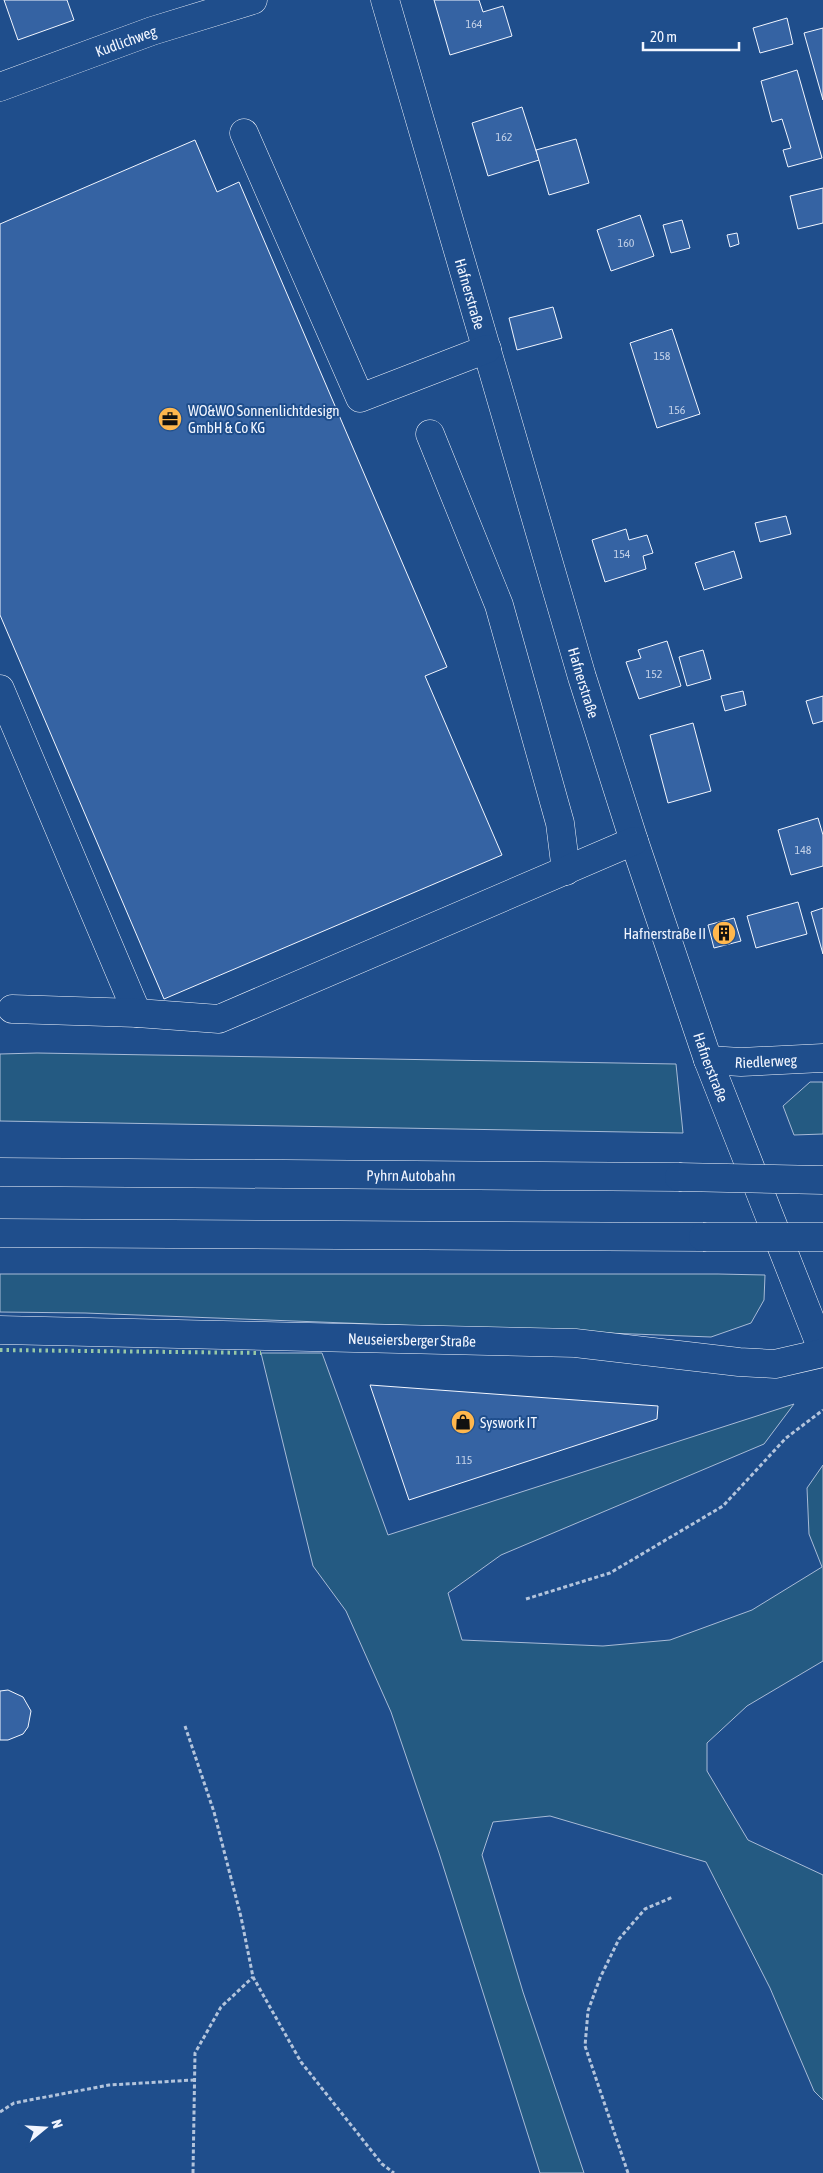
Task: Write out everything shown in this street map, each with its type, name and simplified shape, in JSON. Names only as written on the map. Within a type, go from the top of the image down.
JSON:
[{"type":"main road","name":"Kudlichweg","points":[[0,87],[152,31],[253,0]]},
{"type":"main road","name":"Hafnerstraße","points":[[385,0],[582,677],[634,842],[708,1060],[823,1353]]},
{"type":"main road","points":[[244,133],[360,398],[487,349]]},
{"type":"main road","points":[[430,434],[499,605],[560,823],[566,871]]},
{"type":"main road","points":[[0,689],[137,1013]]},
{"type":"main road","points":[[12,1009],[137,1013],[219,1019],[634,842]]},
{"type":"main road","name":"Riedlerweg","points":[[708,1060],[741,1062],[823,1058]]},
{"type":"main road","name":"Pyhrn Autobahn","points":[[0,1172],[679,1177],[823,1180]]},
{"type":"main road","points":[[0,1233],[823,1237]]},
{"type":"main road","name":"Neuseiersberger Straße","points":[[0,1330],[575,1343],[739,1362],[775,1364],[823,1353]]},
{"type":"path","points":[[526,1599],[610,1574],[723,1506],[786,1438],[823,1410]]},
{"type":"path","points":[[185,1726],[214,1812],[241,1917],[253,1977],[301,2062],[382,2164],[394,2173]]},
{"type":"path","points":[[628,2173],[585,2046],[588,2011],[600,1978],[620,1939],[645,1909],[673,1898]]},
{"type":"path","points":[[193,2173],[194,2053],[221,2007],[253,1977]]},
{"type":"path","points":[[0,2112],[14,2102],[110,2085],[194,2080]]},
{"type":"shaded area","points":[[37,1053],[676,1064],[683,1133],[0,1121],[0,1054]]},
{"type":"shaded area","points":[[810,1082],[823,1082],[823,1134],[794,1135],[783,1106]]},
{"type":"shaded area","points":[[0,1274],[765,1275],[764,1300],[751,1323],[711,1337],[85,1313],[0,1312]]},
{"type":"shaded area","points":[[261,1353],[322,1353],[388,1535],[794,1404],[764,1444],[501,1555],[448,1593],[462,1640],[603,1646],[670,1640],[752,1610],[822,1567],[809,1534],[807,1488],[823,1465],[823,1661],[747,1706],[707,1743],[707,1771],[748,1840],[823,1875],[823,2100],[814,2091],[770,1988],[706,1862],[550,1816],[493,1822],[482,1855],[523,1992],[584,2173],[540,2173],[439,1853],[391,1712],[346,1611],[313,1566]]},
{"type":"building","points":[[4,0],[67,0],[74,20],[18,40]]},
{"type":"building","points":[[434,0],[479,0],[483,12],[503,6],[512,36],[450,55]]},
{"type":"building","points":[[787,18],[793,44],[760,53],[753,28]]},
{"type":"building","points":[[823,28],[823,100],[804,33]]},
{"type":"building","points":[[797,70],[822,158],[788,167],[783,150],[791,148],[782,119],[772,122],[761,81]]},
{"type":"building","points":[[522,107],[539,160],[488,176],[472,123]]},
{"type":"building","points":[[576,139],[589,183],[549,195],[536,150]]},
{"type":"building","name":"WO&WO Sonnenlichtdesign GmbH & Co KG","points":[[195,140],[217,192],[239,182],[447,667],[425,676],[502,855],[164,999],[0,615],[0,224]]},
{"type":"building","points":[[823,188],[823,223],[798,229],[790,196]]},
{"type":"building","points":[[640,215],[654,256],[611,271],[597,230]]},
{"type":"building","points":[[682,220],[690,248],[671,253],[663,225]]},
{"type":"building","points":[[737,233],[739,244],[730,247],[727,235]]},
{"type":"building","points":[[553,307],[562,338],[517,350],[509,318]]},
{"type":"building","points":[[672,329],[700,414],[657,428],[630,343]]},
{"type":"building","points":[[786,516],[791,534],[760,542],[755,523]]},
{"type":"building","points":[[626,529],[629,540],[647,535],[653,553],[643,556],[646,569],[605,582],[592,540]]},
{"type":"building","points":[[734,551],[742,578],[704,590],[695,563]]},
{"type":"building","points":[[667,641],[681,686],[639,699],[626,662],[641,658],[638,650]]},
{"type":"building","points":[[703,650],[711,679],[687,686],[679,657]]},
{"type":"building","points":[[743,691],[746,705],[725,711],[721,696]]},
{"type":"building","points":[[823,696],[823,721],[813,724],[806,701]]},
{"type":"building","points":[[693,723],[711,791],[668,803],[650,735]]},
{"type":"building","points":[[818,818],[823,835],[823,866],[791,875],[778,830]]},
{"type":"building","points":[[798,902],[807,934],[756,948],[747,916]]},
{"type":"building","points":[[823,908],[823,954],[811,912]]},
{"type":"building","name":"Hafnerstraße II","points":[[734,918],[741,941],[714,948],[708,925]]},
{"type":"building","points":[[370,1385],[658,1406],[657,1419],[409,1500]]},
{"type":"building","points":[[8,1690],[23,1697],[31,1711],[28,1727],[23,1734],[8,1740],[0,1740],[0,1691]]},
{"type":"hedge","points":[[0,1350],[261,1353]]},
{"type":"place","name":"WO&WO Sonnenlichtdesign GmbH & Co KG","points":[[170,419]]},
{"type":"place","name":"Hafnerstraße II","points":[[724,933]]},
{"type":"place","name":"Syswork IT","points":[[463,1422]]}]
